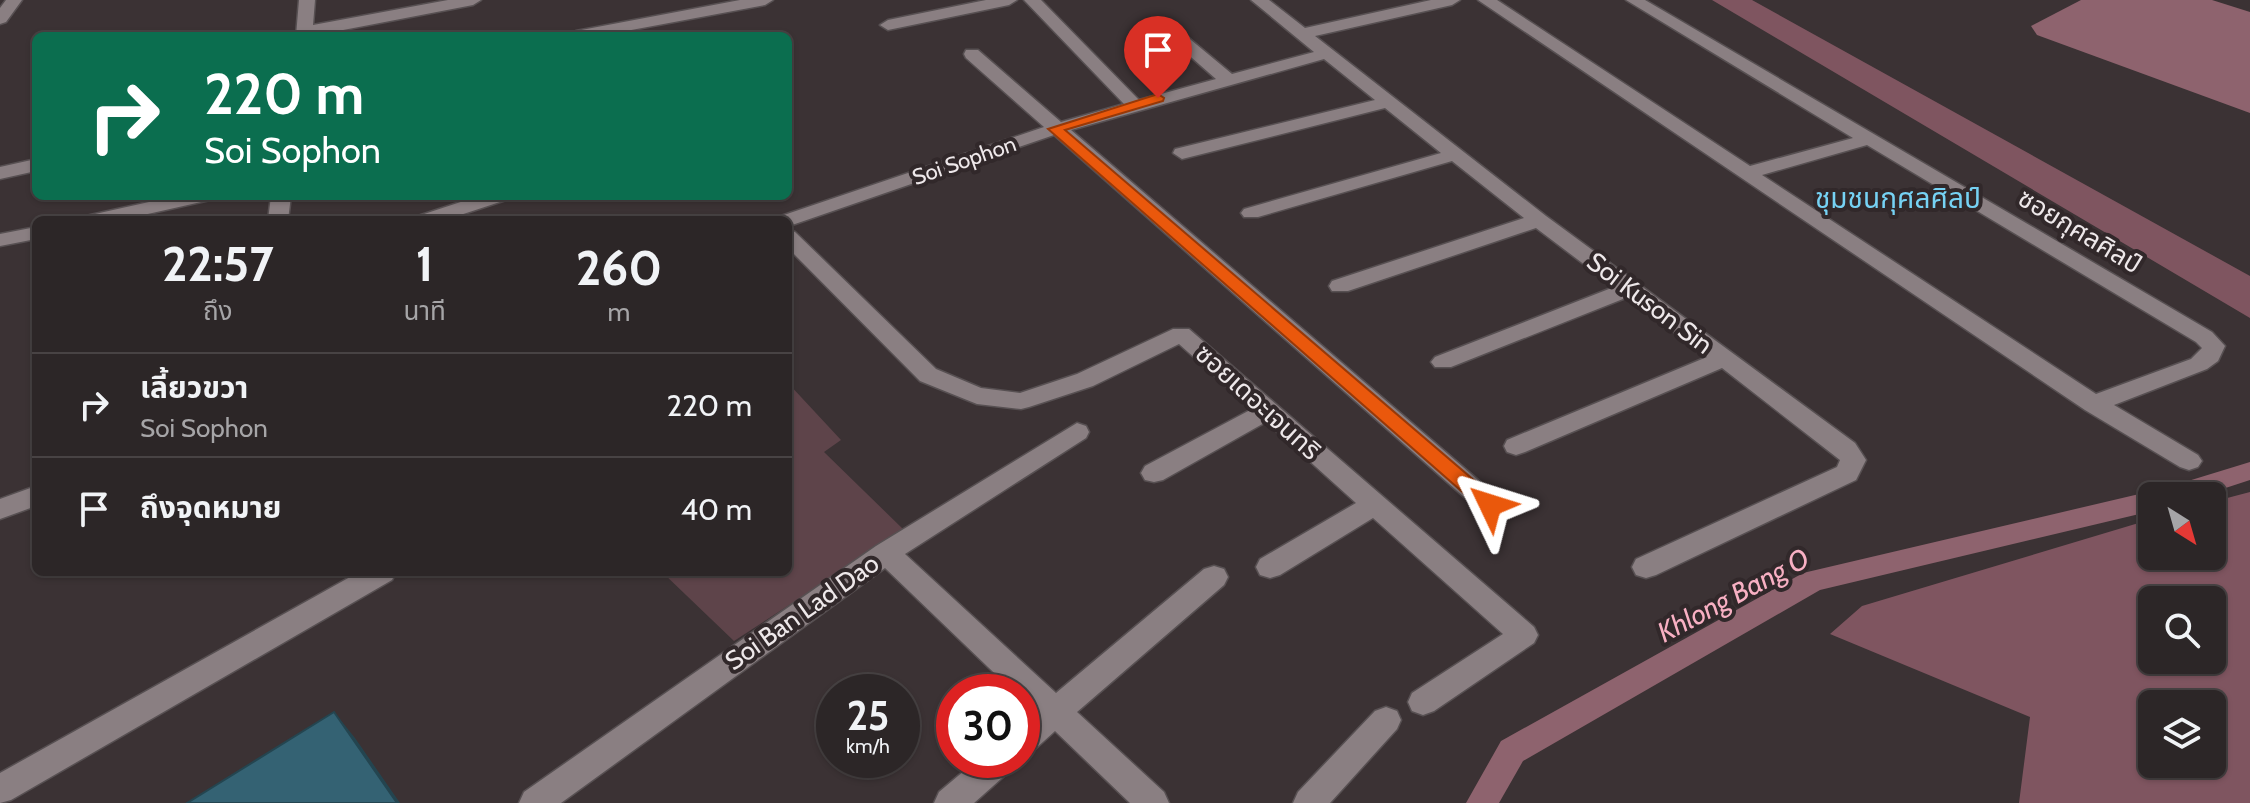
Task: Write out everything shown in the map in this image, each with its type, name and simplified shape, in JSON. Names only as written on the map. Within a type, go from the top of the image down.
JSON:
[{"type":"street","points":[[0,19],[14,0]]},
{"type":"street","points":[[304,32],[307,0]]},
{"type":"street","points":[[309,32],[473,0]]},
{"type":"street","points":[[618,32],[765,0]]},
{"type":"street","points":[[919,0],[932,15]]},
{"type":"street","points":[[888,25],[1009,0]]},
{"type":"street","points":[[1032,0],[1134,105]]},
{"type":"street","name":"Soi Kuson Sin","points":[[1259,0],[1539,220],[1846,449],[1853,460],[1847,473],[1646,567]]},
{"type":"street","points":[[1300,34],[1452,0]]},
{"type":"street","points":[[1486,0],[2094,404],[2189,461]]},
{"type":"street","name":"ซอยกุศลศิลป์","points":[[1634,0],[2204,337],[2214,346],[2210,356],[2199,364],[2094,404]]},
{"type":"street","points":[[1173,33],[1228,80]]},
{"type":"street","name":"Soi Sophon","points":[[792,219],[1055,129],[1328,53]]},
{"type":"street","points":[[972,54],[1490,505]]},
{"type":"street","points":[[1182,153],[1391,101]]},
{"type":"street","points":[[1747,173],[1869,139]]},
{"type":"street","points":[[1251,213],[1457,154]]},
{"type":"street","points":[[0,173],[32,166]]},
{"type":"street","points":[[111,216],[185,200]]},
{"type":"street","points":[[437,216],[487,200]]},
{"type":"street","points":[[1340,286],[1539,220]]},
{"type":"street","points":[[0,240],[32,234]]},
{"type":"street","name":"ซอยเดอะเจนทริ","points":[[792,240],[928,375],[977,396],[1021,401],[1085,380],[1181,334],[1524,635],[1423,702]]},
{"type":"street","points":[[1443,362],[1631,288]]},
{"type":"street","points":[[1516,446],[1724,359]]},
{"type":"street","points":[[1154,473],[1268,411]]},
{"type":"street","name":"Soi Ban Lad Dao","points":[[535,803],[886,553],[1077,432]]},
{"type":"street","points":[[0,509],[32,497]]},
{"type":"street","points":[[1270,567],[1374,505]]},
{"type":"street","points":[[886,553],[1153,803]]},
{"type":"street","points":[[0,790],[375,576]]},
{"type":"street","points":[[1040,726],[1214,577]]},
{"type":"street","points":[[1309,803],[1386,720]]},
{"type":"street","points":[[950,803],[979,778]]},
{"type":"shaded area","points":[[1712,0],[1752,0],[2250,276],[2250,318]]},
{"type":"shaded area","points":[[2081,0],[2212,0],[2250,12],[2250,113],[2037,35],[2031,26]]},
{"type":"shaded area","points":[[792,387],[841,440],[824,452],[904,530],[734,641],[666,576],[792,576]]},
{"type":"shaded area","points":[[2250,492],[2250,803],[2019,803],[2030,717],[1830,634],[1862,606],[2138,523],[2138,570],[2226,570],[2226,498]]},
{"type":"building","points":[[334,712],[397,803],[187,803]]},
{"type":"waterway","name":"Khlong Bang O","points":[[2215,482],[2250,471]]},
{"type":"waterway","name":"Khlong Bang O","points":[[1482,803],[1512,751],[1813,581],[2138,504]]},
{"type":"district","name":"ชุมชนกุศลศิลป์","points":[[1898,198]]},
{"type":"route","points":[[1158,98],[1055,129],[1490,505]]}]
